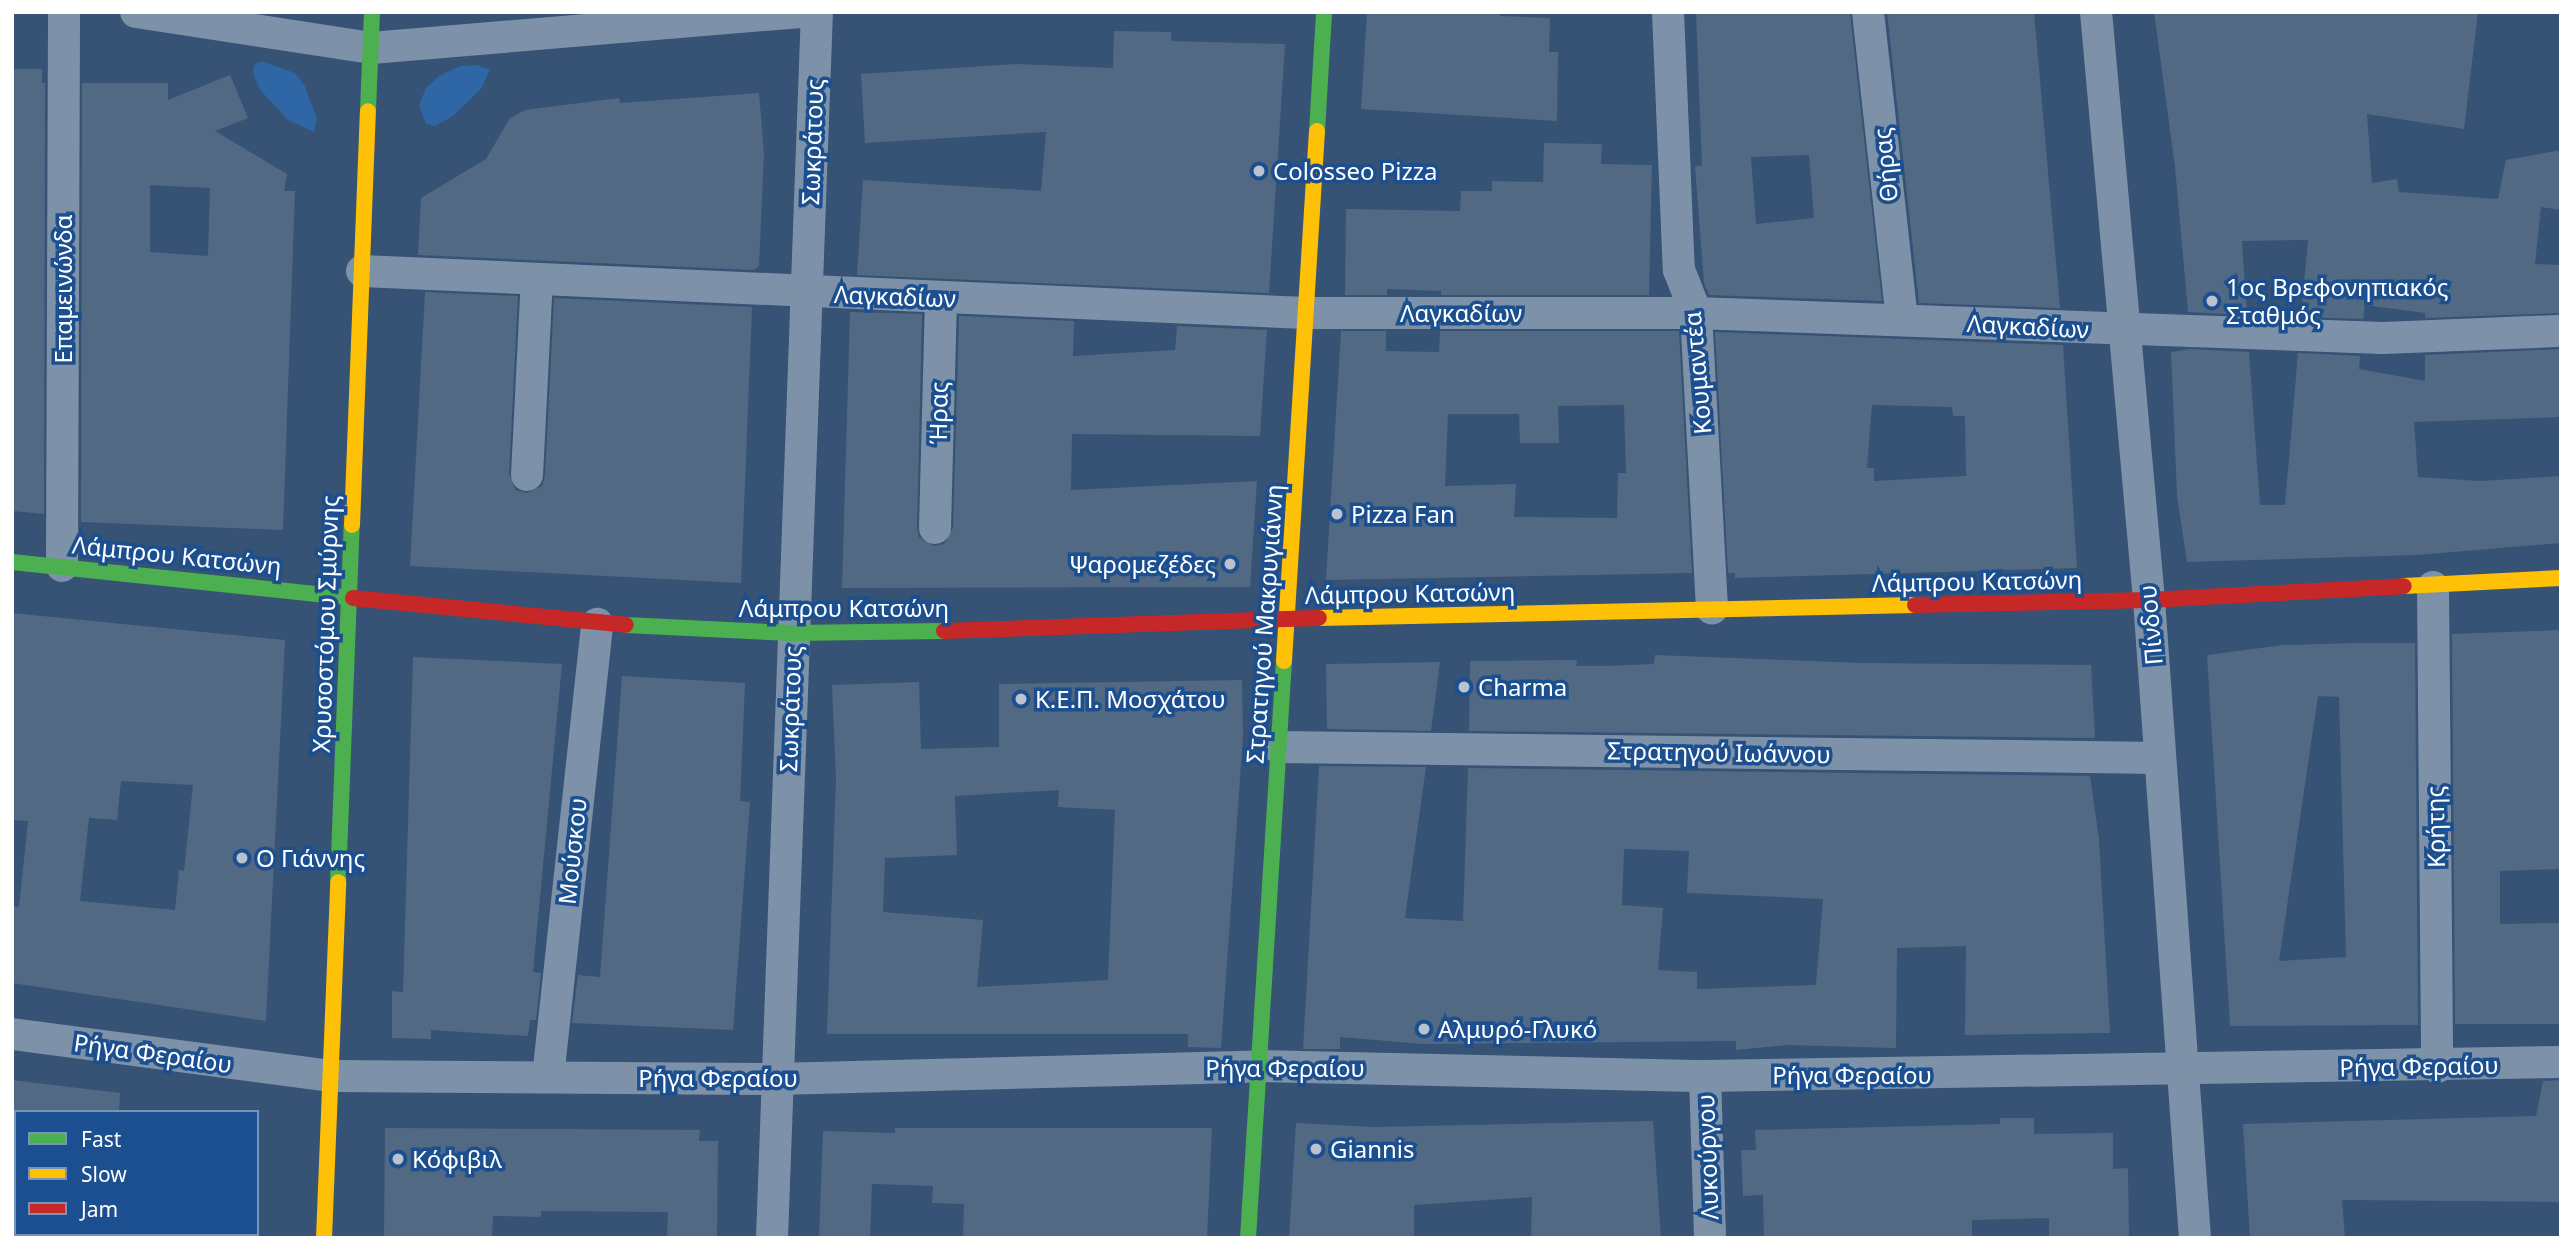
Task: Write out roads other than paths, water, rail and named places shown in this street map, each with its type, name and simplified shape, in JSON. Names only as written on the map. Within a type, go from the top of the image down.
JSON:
[{"type":"street","name":"Επαμεινώνδα","points":[[62,566],[64,12]]},
{"type":"street","points":[[136,12],[371,48],[800,12]]},
{"type":"street","name":"Χρυσοστόμου Σμύρνης","points":[[324,1238],[372,12]]},
{"type":"street","name":"Σωκράτους","points":[[772,1238],[792,633],[817,12]]},
{"type":"street","name":"Στρατηγού Μακρυγιάννη","points":[[1248,1238],[1324,12]]},
{"type":"street","name":"Κουμαντέα","points":[[1668,12],[1679,270],[1696,313],[1712,609]]},
{"type":"street","name":"Θήρας","points":[[1868,12],[1902,318]]},
{"type":"street","name":"Πίνδου","points":[[2096,12],[2149,600],[2195,1238]]},
{"type":"street","name":"Λαγκαδίων","points":[[362,271],[806,293],[1306,313],[1696,313],[1902,318],[2124,331],[2383,338],[2561,331]]},
{"type":"street","points":[[527,475],[537,279]]},
{"type":"street","name":"Ήρας","points":[[935,528],[941,298]]},
{"type":"street","name":"Λάμπρου Κατσώνη","points":[[12,562],[597,624],[792,633],[1052,630],[1288,619],[2149,600],[2433,587],[2561,578]]},
{"type":"street","name":"Κρήτης","points":[[2433,587],[2437,1067]]},
{"type":"street","name":"Μούσκου","points":[[548,1077],[597,624]]},
{"type":"street","name":"Στρατηγού Ιωάννου","points":[[1278,747],[2160,758]]},
{"type":"street","name":"Ρήγα Φεραίου","points":[[12,1034],[330,1076],[776,1079],[1258,1066],[1705,1076],[2437,1067],[2561,1062]]},
{"type":"street","name":"Λυκούργου","points":[[1705,1076],[1710,1238]]},
{"type":"place","name":"Colosseo Pizza","points":[[1259,171]]},
{"type":"place","name":"1ος Βρεφονηπιακός Σταθμός","points":[[2212,301]]},
{"type":"place","name":"Pizza Fan","points":[[1337,514]]},
{"type":"place","name":"Ψαρομεζέδες","points":[[1230,564]]},
{"type":"place","name":"Charma","points":[[1464,687]]},
{"type":"place","name":"Κ.Ε.Π. Μοσχάτου","points":[[1021,699]]},
{"type":"place","name":"Ο Γιάννης","points":[[242,858]]},
{"type":"place","name":"Αλμυρό-Γλυκό","points":[[1424,1029]]},
{"type":"place","name":"Giannis","points":[[1316,1149]]},
{"type":"place","name":"Κόφιβιλ","points":[[398,1159]]}]
